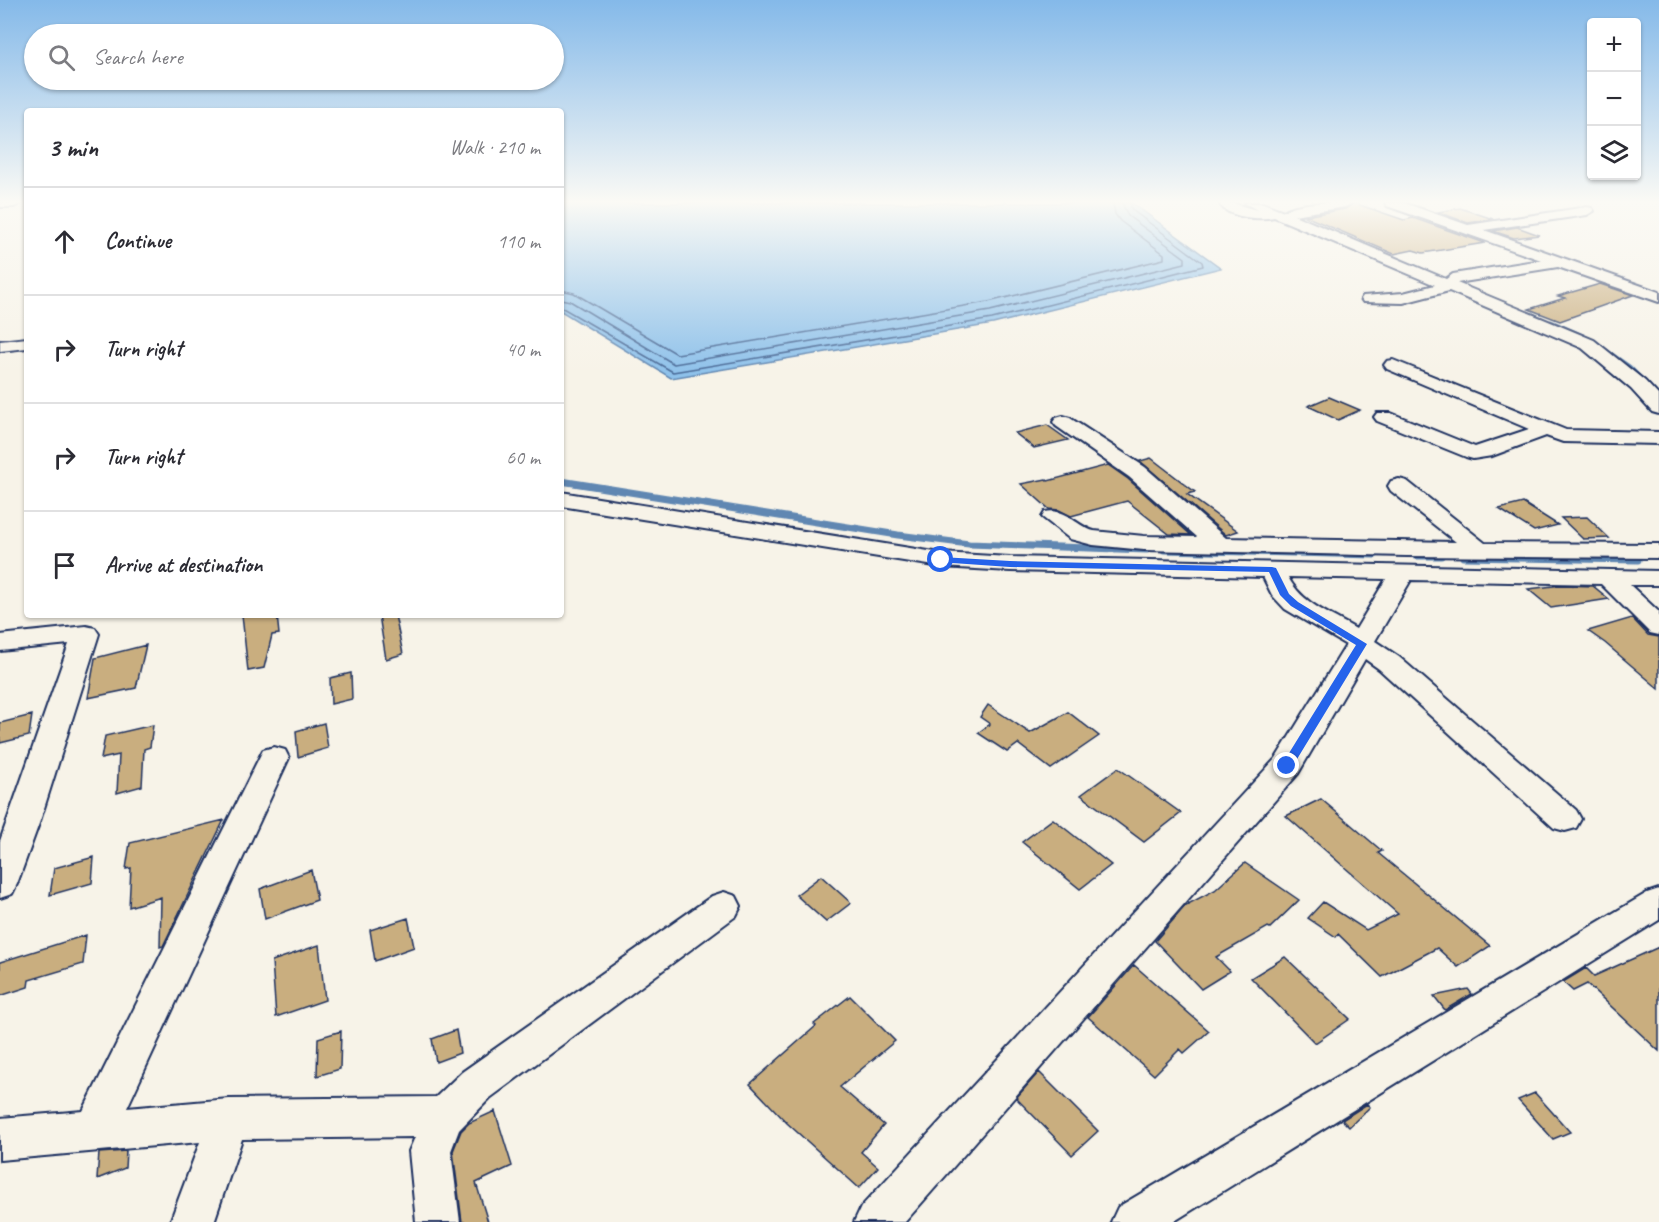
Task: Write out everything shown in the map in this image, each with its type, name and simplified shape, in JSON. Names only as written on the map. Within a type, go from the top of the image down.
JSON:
[{"type":"street","points":[[1398,260],[1588,344],[1638,385],[1659,408]]},
{"type":"street","points":[[1559,260],[1656,295]]},
{"type":"street","points":[[1369,299],[1403,298],[1452,283],[1562,261]]},
{"type":"street","points":[[1452,283],[1592,337],[1614,349],[1659,389]]},
{"type":"street","points":[[0,346],[24,342]]},
{"type":"street","points":[[1393,365],[1563,436],[1659,438]]},
{"type":"street","points":[[1384,417],[1473,453],[1485,452],[1545,430]]},
{"type":"street","points":[[1063,422],[1137,472],[1219,544]]},
{"type":"street","points":[[1399,486],[1479,549]]},
{"type":"street","points":[[564,499],[941,560],[1010,564],[1659,578]]},
{"type":"street","points":[[1053,517],[1078,534],[1093,538],[1144,543],[1649,551],[1659,572]]},
{"type":"street","points":[[1446,549],[1460,573]]},
{"type":"street","points":[[1272,570],[1285,595],[1294,604],[1362,644],[1389,663],[1565,819]]},
{"type":"street","points":[[876,1222],[1287,766],[1403,572]]},
{"type":"street","points":[[1608,577],[1659,627]]},
{"type":"street","points":[[0,643],[86,634],[12,820],[0,884]]},
{"type":"street","points":[[95,1131],[274,758]]},
{"type":"street","points":[[1132,1222],[1659,903]]},
{"type":"street","points":[[438,1222],[430,1150],[444,1117],[476,1085],[724,906]]},
{"type":"street","points":[[0,1139],[230,1119],[444,1117]]},
{"type":"street","points":[[192,1222],[230,1119]]},
{"type":"water","points":[[564,260],[1210,260],[1221,268],[993,324],[671,378],[564,313]]},
{"type":"building","points":[[1600,284],[1633,295],[1560,321],[1529,309],[1565,298],[1558,296]]},
{"type":"building","points":[[1329,397],[1360,410],[1338,420],[1308,406]]},
{"type":"building","points":[[1047,425],[1068,440],[1034,448],[1015,433]]},
{"type":"building","points":[[1151,458],[1195,492],[1187,494],[1238,531],[1226,535],[1140,461]]},
{"type":"building","points":[[1108,465],[1128,479],[1191,535],[1169,534],[1127,501],[1071,516],[1059,510],[1049,509],[1021,484],[1046,479],[1048,481]]},
{"type":"building","points":[[1523,503],[1558,525],[1534,531],[1499,509]]},
{"type":"building","points":[[1587,517],[1609,538],[1583,539],[1561,518]]},
{"type":"building","points":[[1562,585],[1593,586],[1609,599],[1551,608],[1528,589]]},
{"type":"building","points":[[242,618],[277,618],[279,634],[272,635],[264,668],[248,671]]},
{"type":"building","points":[[379,618],[396,618],[403,654],[386,659]]},
{"type":"building","points":[[1632,618],[1648,635],[1659,637],[1659,689],[1588,631]]},
{"type":"building","points":[[146,645],[136,688],[88,698],[95,658]]},
{"type":"building","points":[[351,673],[352,699],[331,704],[330,678]]},
{"type":"building","points":[[988,705],[1030,733],[1068,712],[1099,736],[1051,769],[1018,744],[1007,752],[978,733],[990,724],[980,717]]},
{"type":"building","points":[[32,715],[29,736],[0,743],[0,723]]},
{"type":"building","points":[[324,723],[328,748],[298,757],[296,731]]},
{"type":"building","points":[[153,725],[150,747],[144,749],[142,786],[117,793],[119,755],[101,759],[105,736]]},
{"type":"building","points":[[1118,768],[1181,813],[1144,842],[1081,795]]},
{"type":"building","points":[[1321,799],[1382,851],[1378,853],[1490,946],[1458,967],[1437,948],[1382,977],[1338,934],[1336,937],[1308,918],[1323,902],[1366,930],[1398,914],[1286,816]]},
{"type":"building","points":[[1053,819],[1111,865],[1080,889],[1022,842]]},
{"type":"building","points":[[224,820],[163,946],[160,947],[161,897],[129,907],[131,868],[126,869],[130,843]]},
{"type":"building","points":[[94,857],[92,883],[50,895],[54,868]]},
{"type":"building","points":[[1245,863],[1299,900],[1270,928],[1268,927],[1216,957],[1230,971],[1201,989],[1155,941],[1186,905],[1215,890]]},
{"type":"building","points":[[311,870],[317,900],[265,919],[260,889]]},
{"type":"building","points":[[821,876],[851,903],[826,922],[796,895]]},
{"type":"building","points":[[408,918],[414,947],[375,961],[370,930]]},
{"type":"building","points":[[86,935],[83,964],[29,980],[28,987],[0,996],[0,962]]},
{"type":"building","points":[[319,945],[325,1000],[276,1017],[272,961]]},
{"type":"building","points":[[1659,947],[1659,1051],[1587,984],[1573,991],[1563,982],[1586,968],[1594,976]]},
{"type":"building","points":[[1285,957],[1350,1019],[1315,1043],[1251,978]]},
{"type":"building","points":[[1134,965],[1209,1031],[1184,1053],[1180,1049],[1154,1075],[1088,1017]]},
{"type":"building","points":[[1468,989],[1472,994],[1445,1010],[1434,996]]},
{"type":"building","points":[[850,996],[895,1041],[840,1087],[884,1125],[861,1152],[878,1167],[859,1188],[787,1123],[750,1084],[816,1026],[814,1024]]},
{"type":"building","points":[[456,1030],[460,1053],[436,1062],[432,1039]]},
{"type":"building","points":[[341,1031],[340,1069],[317,1076],[318,1038]]},
{"type":"building","points":[[1039,1072],[1098,1131],[1072,1155],[1016,1098]]},
{"type":"building","points":[[1535,1093],[1570,1132],[1553,1139],[1518,1100]]},
{"type":"building","points":[[1367,1104],[1370,1107],[1349,1127],[1342,1120]]},
{"type":"building","points":[[495,1111],[512,1166],[476,1183],[488,1222],[462,1222],[453,1151],[461,1131],[469,1123]]},
{"type":"building","points":[[126,1151],[125,1168],[97,1179],[99,1153]]},
{"type":"waterway","points":[[1532,314],[1554,324]]},
{"type":"waterway","points":[[1551,322],[1583,336]]},
{"type":"waterway","points":[[1595,343],[1629,367],[1659,397]]},
{"type":"waterway","points":[[564,481],[898,535],[969,544],[1147,550]]},
{"type":"waterway","points":[[1164,550],[1375,555]]},
{"type":"waterway","points":[[1416,556],[1441,556]]},
{"type":"waterway","points":[[1463,557],[1638,560]]},
{"type":"route","points":[[941,560],[1010,564],[1272,570],[1285,595],[1294,604],[1362,644],[1287,766]]}]
